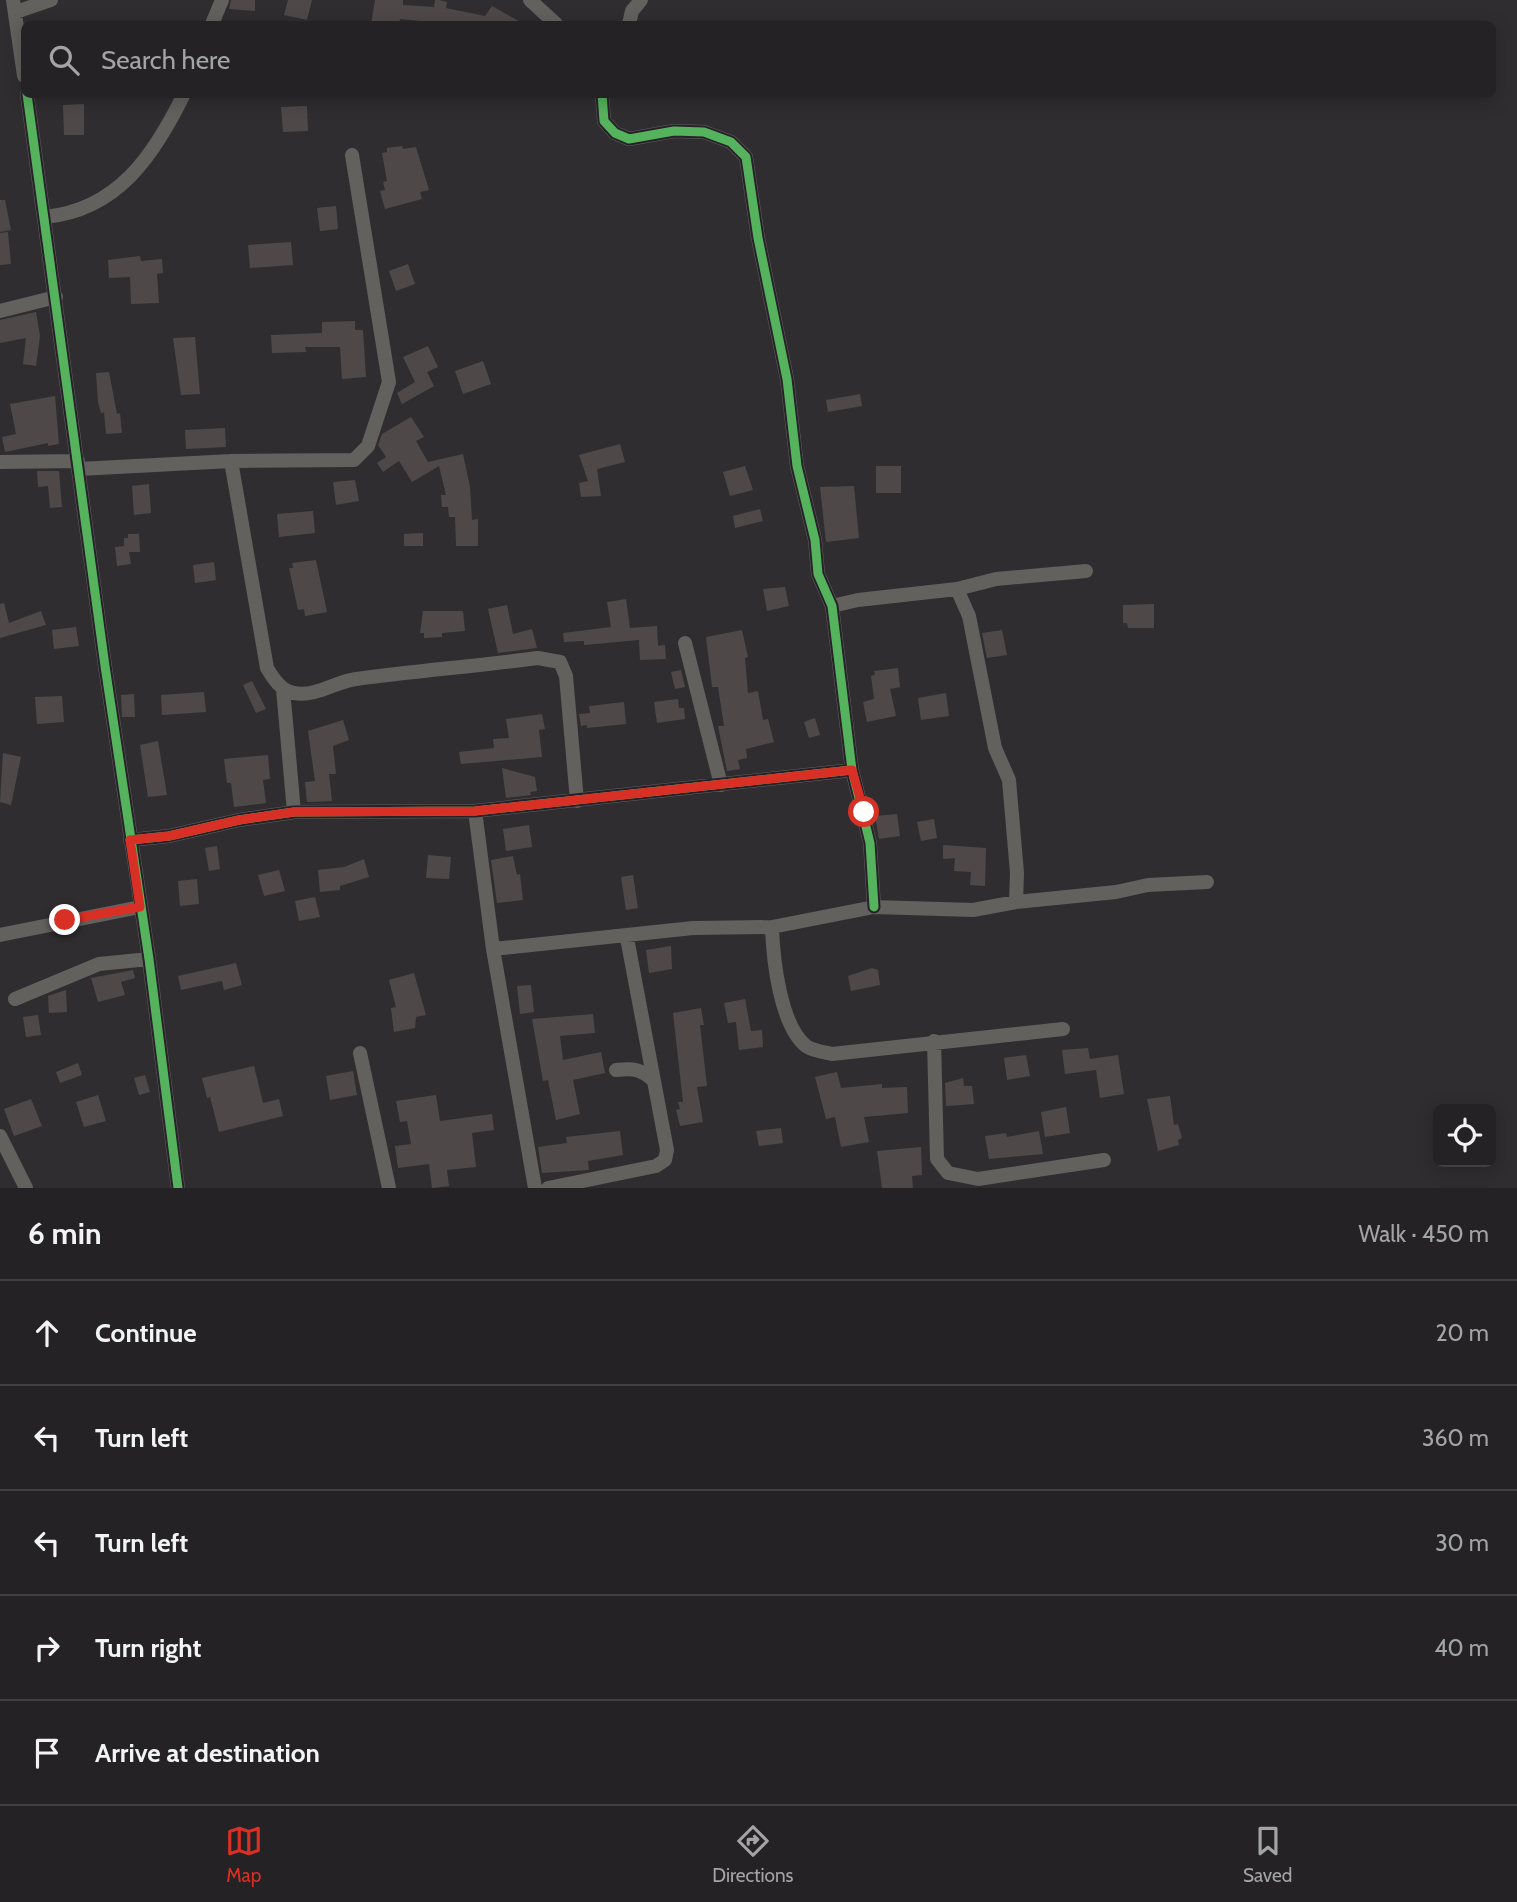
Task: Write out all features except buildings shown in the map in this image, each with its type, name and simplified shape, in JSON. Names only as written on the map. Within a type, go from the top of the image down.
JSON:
[{"type":"street","points":[[21,53],[15,6],[51,0]]},
{"type":"street","points":[[213,21],[222,0]]},
{"type":"street","points":[[530,0],[553,21]]},
{"type":"street","points":[[630,21],[632,11],[640,0]]},
{"type":"street","points":[[28,98],[130,840],[149,959],[178,1188]]},
{"type":"street","points":[[45,217],[76,213],[100,202],[131,176],[163,136],[182,98]]},
{"type":"street","points":[[601,98],[604,121],[615,133],[629,139],[674,131],[704,132],[731,142],[746,157],[758,238],[787,379],[797,466],[815,540],[818,574],[832,607],[852,770],[870,843],[874,907]]},
{"type":"street","points":[[0,462],[79,465],[354,460],[368,446],[389,382],[352,155]]},
{"type":"street","points":[[0,311],[56,296]]},
{"type":"street","points":[[231,461],[267,668],[283,689],[294,812]]},
{"type":"street","points":[[832,607],[858,600],[957,589],[996,579],[1086,571]]},
{"type":"street","points":[[957,589],[969,616],[995,748],[1009,780],[1017,873],[1016,902]]},
{"type":"street","points":[[685,643],[721,785]]},
{"type":"street","points":[[283,689],[304,694],[362,678],[538,658],[560,662],[566,676],[577,800]]},
{"type":"street","points":[[130,840],[169,836],[239,820],[294,812],[475,811],[852,770]]},
{"type":"street","points":[[475,811],[493,949],[535,1188]]},
{"type":"street","points":[[493,949],[626,938],[693,929],[772,927],[874,907],[973,909],[1116,892],[1148,885],[1207,882]]},
{"type":"street","points":[[0,935],[140,907]]},
{"type":"street","points":[[772,927],[773,956],[792,1031],[808,1048],[832,1054],[1063,1029]]},
{"type":"street","points":[[548,1188],[656,1166],[664,1160],[667,1150],[626,938]]},
{"type":"street","points":[[15,999],[99,964],[149,959]]},
{"type":"street","points":[[933,1041],[937,1159],[948,1173],[978,1179],[1104,1160]]},
{"type":"street","points":[[360,1053],[389,1188]]},
{"type":"street","points":[[616,1070],[633,1068],[643,1071],[654,1081]]},
{"type":"street","points":[[0,1136],[26,1188]]},
{"type":"cycle path","points":[[28,98],[105,666],[149,959],[178,1188]]},
{"type":"cycle path","points":[[602,98],[604,121],[615,133],[629,139],[674,131],[704,132],[731,142],[746,157],[758,238],[787,379],[797,466],[815,540],[818,574],[832,606],[852,770],[870,843],[874,907]]},
{"type":"cycle path","points":[[130,840],[169,836],[239,820],[294,812],[475,811],[852,770]]},
{"type":"route","points":[[65,920],[140,907],[130,840],[169,836],[239,820],[294,812],[475,811],[852,770],[864,812]]}]
